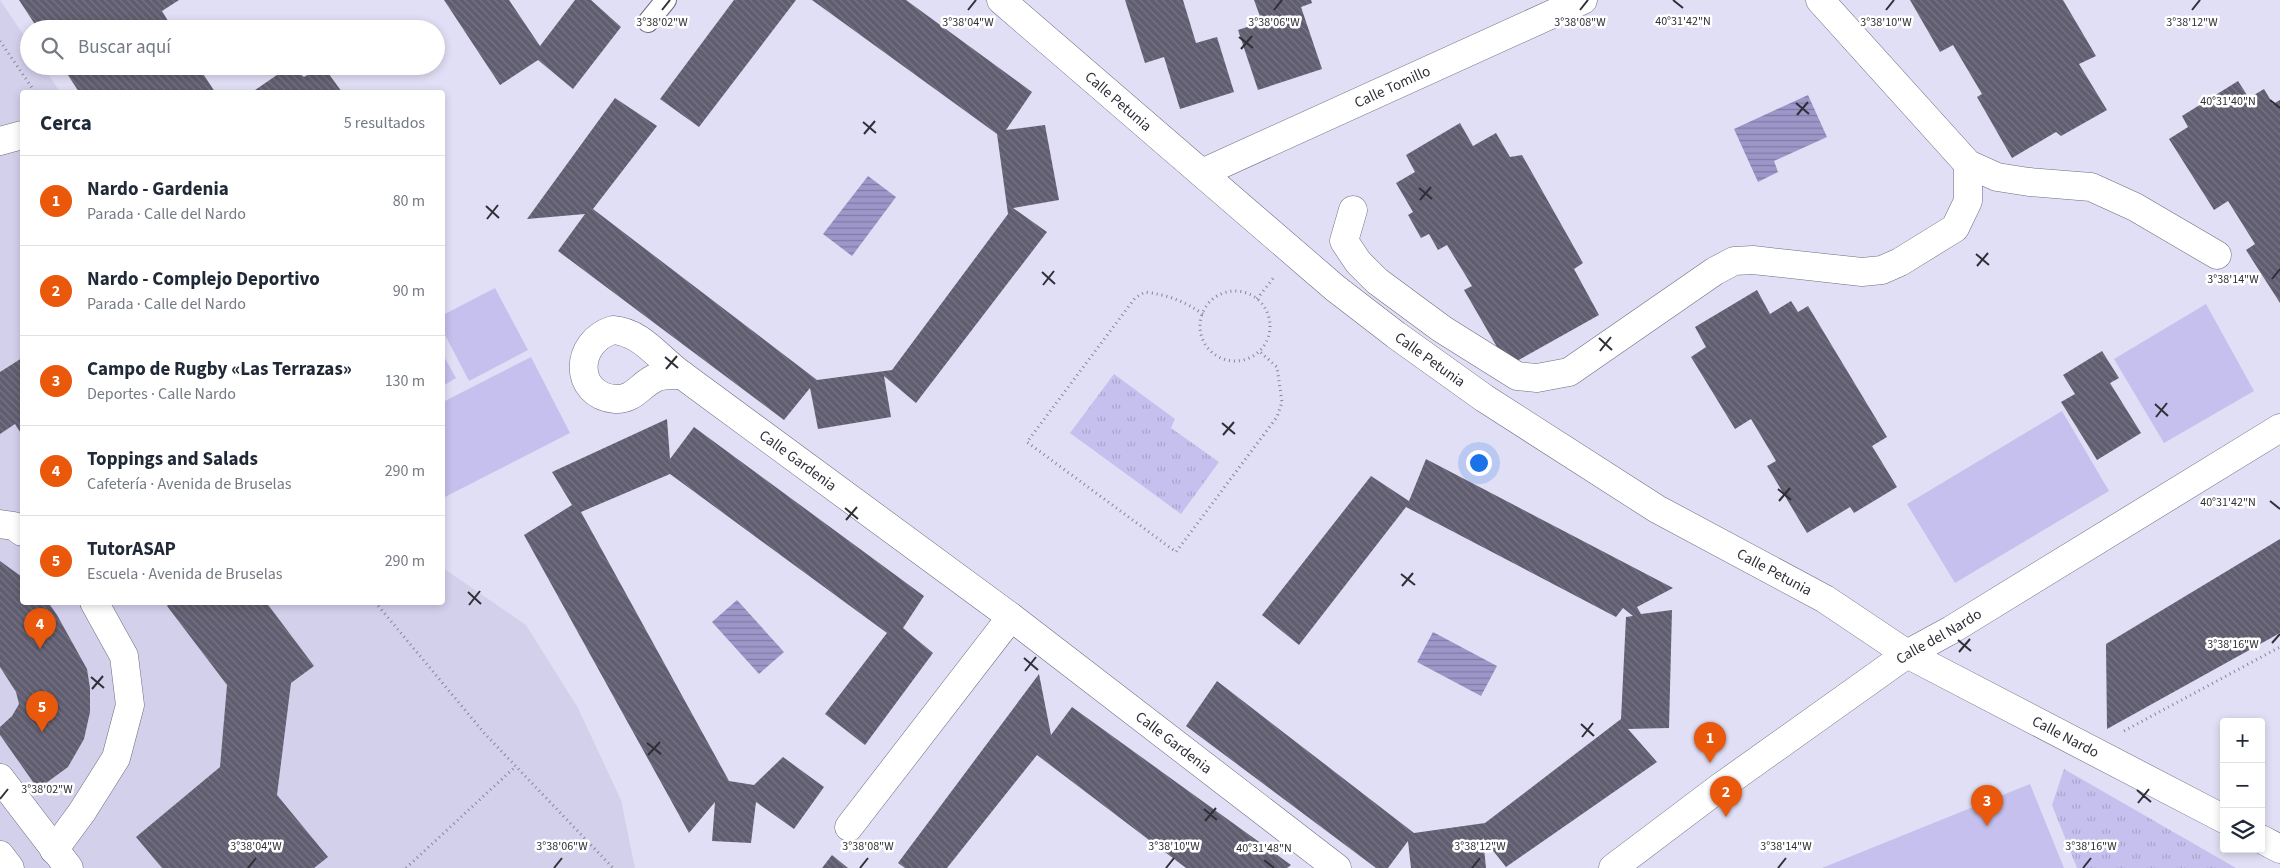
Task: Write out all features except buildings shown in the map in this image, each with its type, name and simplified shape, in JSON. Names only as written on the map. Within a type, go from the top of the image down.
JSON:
[{"type":"street","name":"Calle Petunia","points":[[1001,0],[1336,288],[1396,335],[1484,398],[1657,509],[1825,598],[1907,654]]},
{"type":"street","name":"Calle Tomillo","points":[[1202,173],[1582,0]]},
{"type":"street","points":[[1820,0],[1968,164],[1997,177],[2029,182],[2090,187],[2135,207],[2217,254]]},
{"type":"street","points":[[0,141],[20,135]]},
{"type":"street","points":[[1353,210],[1344,241],[1358,262],[1377,281],[1442,329],[1517,376],[1538,378],[1569,372],[1734,261],[1754,260],[1862,272],[1882,270],[1900,262],[1955,228],[1968,202],[1968,164]]},
{"type":"street","name":"Calle Gardenia","points":[[682,375],[1011,618],[1336,868]]},
{"type":"street","name":"Calle del Nardo","points":[[1613,868],[1719,788],[1907,654],[1952,630],[2280,428]]},
{"type":"street","points":[[0,524],[14,526],[20,530]]},
{"type":"street","points":[[0,778],[61,859],[116,758],[130,705],[124,656],[96,605]]},
{"type":"street","points":[[849,827],[1011,618]]},
{"type":"street","name":"Calle Nardo","points":[[1907,654],[2220,818]]},
{"type":"street","points":[[2265,841],[2280,849]]},
{"type":"street","points":[[0,855],[10,868]]},
{"type":"lane","points":[[648,22],[666,0]]},
{"type":"path","points":[[0,41],[20,70]]},
{"type":"path","points":[[23,75],[34,90]]},
{"type":"path","points":[[1236,291],[1257,299],[1265,308],[1270,331],[1266,342],[1259,351],[1249,358],[1238,361],[1226,360],[1216,355],[1208,347],[1202,337],[1200,326],[1203,314],[1215,297],[1236,291]]},
{"type":"path","points":[[1203,314],[1185,302],[1165,295],[1145,292],[1135,298],[1026,442],[1176,552],[1277,417],[1282,402],[1277,367],[1259,351]]},
{"type":"path","points":[[376,605],[428,668],[516,766],[613,868]]},
{"type":"path","points":[[2107,759],[2116,736],[2280,647]]},
{"type":"path","points":[[406,868],[516,766]]},
{"type":"shaded area","points":[[0,0],[20,30],[20,75],[49,75],[59,90],[20,90],[20,605],[445,605],[445,569],[526,625],[578,708],[621,800],[635,868],[0,868]]},
{"type":"shaded area","points":[[1808,95],[1827,137],[1774,161],[1778,172],[1758,182],[1734,129]]},
{"type":"shaded area","points":[[868,176],[896,197],[852,256],[823,234]]},
{"type":"shaded area","points":[[737,600],[784,652],[759,674],[712,622]]},
{"type":"shaded area","points":[[1433,632],[1497,666],[1481,696],[1417,662]]},
{"type":"green space","points":[[495,288],[528,350],[469,381],[445,335],[445,314]]},
{"type":"green space","points":[[2206,304],[2254,391],[2164,443],[2114,359]]},
{"type":"green space","points":[[531,357],[570,433],[445,497],[445,401]]},
{"type":"green space","points":[[445,358],[456,378],[445,385]]},
{"type":"green space","points":[[1114,374],[1175,419],[1171,428],[1219,462],[1181,514],[1070,433]]},
{"type":"green space","points":[[2062,411],[2109,491],[1955,583],[1907,504]]},
{"type":"green space","points":[[2064,769],[2236,868],[2077,868],[2052,805]]},
{"type":"green space","points":[[2030,784],[2064,868],[1822,868]]},
{"type":"place","name":"Toppings and Salads","points":[[40,649]]},
{"type":"place","name":"TutorASAP","points":[[42,732]]},
{"type":"place","name":"Nardo - Gardenia","points":[[1710,763]]},
{"type":"place","name":"Nardo - Complejo Deportivo","points":[[1726,817]]},
{"type":"place","name":"Campo de Rugby «Las Terrazas»","points":[[1987,826]]}]
